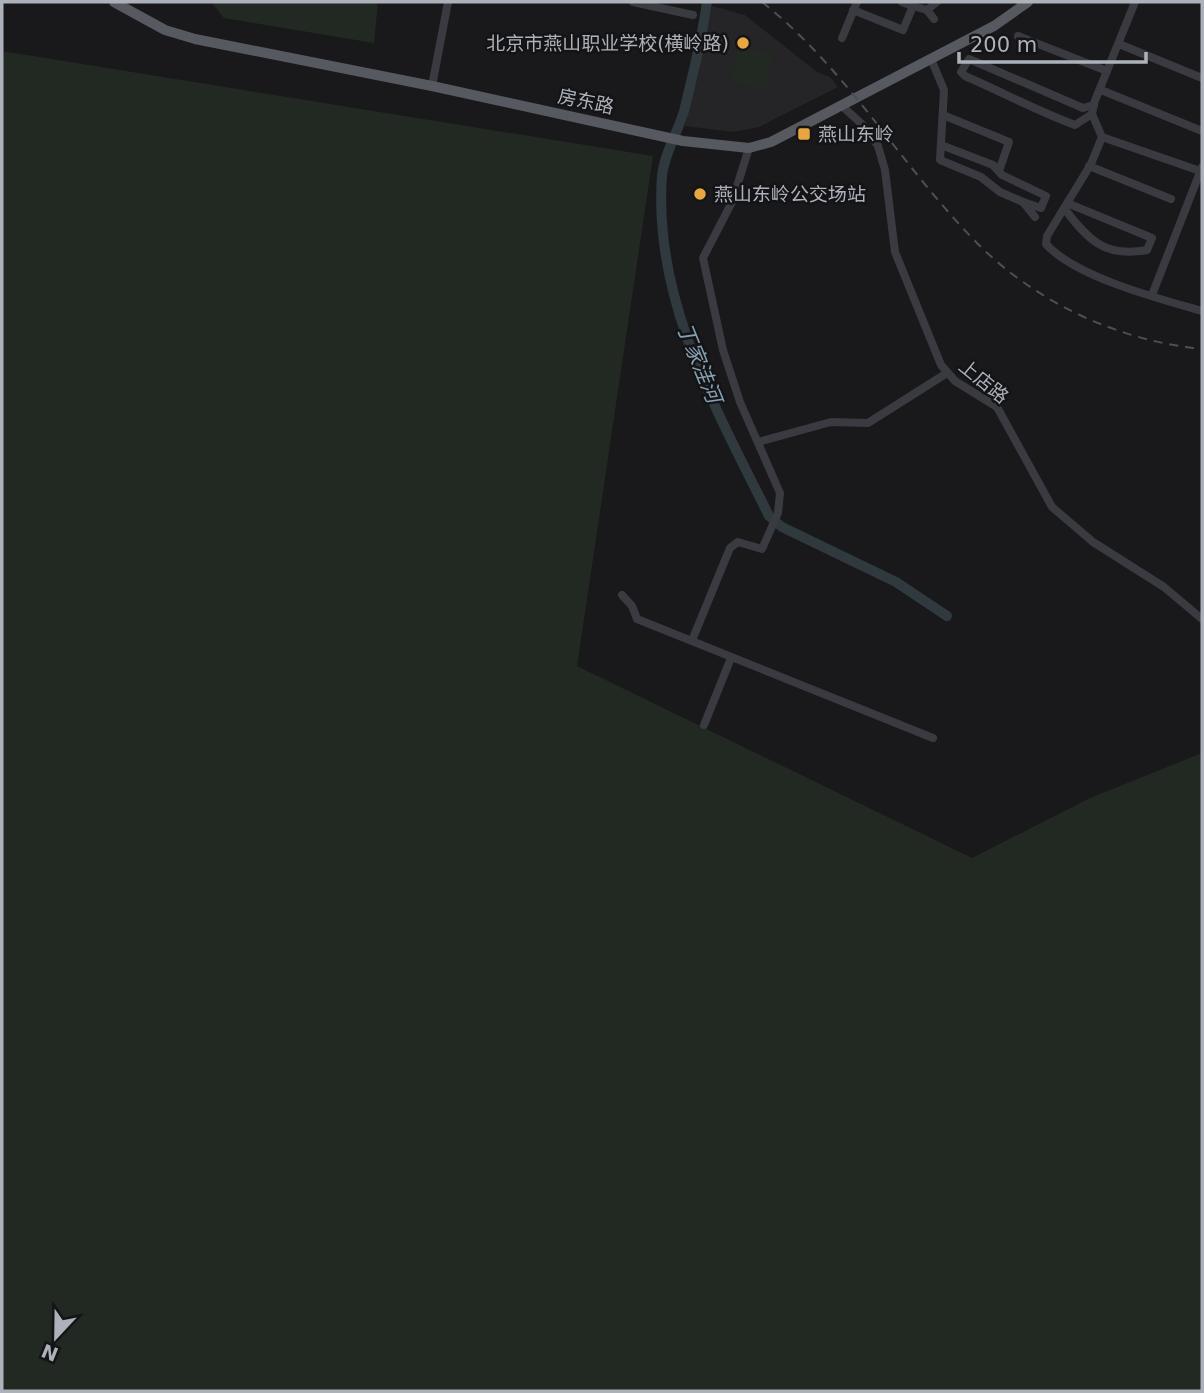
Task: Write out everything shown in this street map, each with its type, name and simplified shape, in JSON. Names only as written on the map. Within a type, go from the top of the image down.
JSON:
[{"type":"main road","name":"房东路","points":[[114,2],[165,30],[195,39],[432,86],[683,141],[750,148],[771,142],[931,59],[1005,20],[1028,2]]},
{"type":"street","points":[[432,86],[448,2]]},
{"type":"street","points":[[633,2],[693,15]]},
{"type":"street","points":[[902,2],[927,10],[934,19]]},
{"type":"street","points":[[927,10],[937,2]]},
{"type":"street","points":[[1093,109],[1083,108],[969,59],[963,64],[961,72],[965,76],[1020,100],[1028,107],[1075,125],[1093,109],[1135,2]]},
{"type":"street","points":[[842,38],[855,6],[903,30],[913,6]]},
{"type":"street","points":[[1018,36],[1107,71]]},
{"type":"street","points":[[1119,44],[1202,78]]},
{"type":"street","points":[[931,59],[944,90],[940,160],[981,177],[1000,192],[1041,208],[1046,195],[999,171],[993,165],[941,145]]},
{"type":"street","points":[[1101,90],[1202,131]]},
{"type":"street","name":"上店路","points":[[841,106],[864,127],[878,146],[885,170],[895,252],[934,351],[947,373],[997,407],[1052,507],[1093,542],[1164,587],[1202,619]]},
{"type":"street","points":[[1093,109],[1102,137],[1089,166],[1047,236],[1048,247],[1071,262],[1133,292],[1152,295],[1202,311]]},
{"type":"street","points":[[943,115],[1009,142],[999,171]]},
{"type":"street","points":[[1102,137],[1201,169],[1152,295]]},
{"type":"street","points":[[693,638],[730,548],[738,542],[762,549],[778,513],[780,493],[740,402],[723,350],[703,258],[732,202],[750,148]]},
{"type":"street","points":[[1089,166],[1171,199]]},
{"type":"street","points":[[1023,202],[1035,217]]},
{"type":"street","points":[[1065,206],[1152,238],[1147,250],[1134,252],[1105,248],[1085,236],[1065,206]]},
{"type":"street","points":[[758,442],[831,422],[868,423],[947,373]]},
{"type":"street","points":[[622,595],[632,606],[637,619],[689,640],[693,638],[731,658],[933,737]]},
{"type":"street","points":[[704,725],[731,658]]},
{"type":"shaded area","points":[[211,2],[378,2],[374,43],[224,18]]},
{"type":"shaded area","name":"北京市燕山职业学校(横岭路)","points":[[712,6],[745,15],[817,72],[830,77],[838,87],[759,127],[733,132],[685,126]]},
{"type":"shaded area","points":[[738,46],[773,54],[765,90],[730,82]]},
{"type":"shaded area","points":[[2,51],[653,156],[577,666],[972,858],[1090,798],[1202,753],[1202,1391],[2,1391]]},
{"type":"waterway","name":"丁家洼河","points":[[707,2],[684,111],[665,160],[662,176],[662,222],[667,266],[692,352],[709,394],[769,516],[782,527],[896,582],[947,616]]},
{"type":"railway","points":[[762,2],[793,28],[821,57],[949,213],[1000,264],[1052,300],[1110,328],[1171,345],[1202,349]]},
{"type":"place","name":"北京市燕山职业学校(横岭路)","points":[[743,43]]},
{"type":"place","name":"燕山东岭","points":[[804,134]]},
{"type":"place","name":"燕山东岭公交场站","points":[[700,194]]}]
